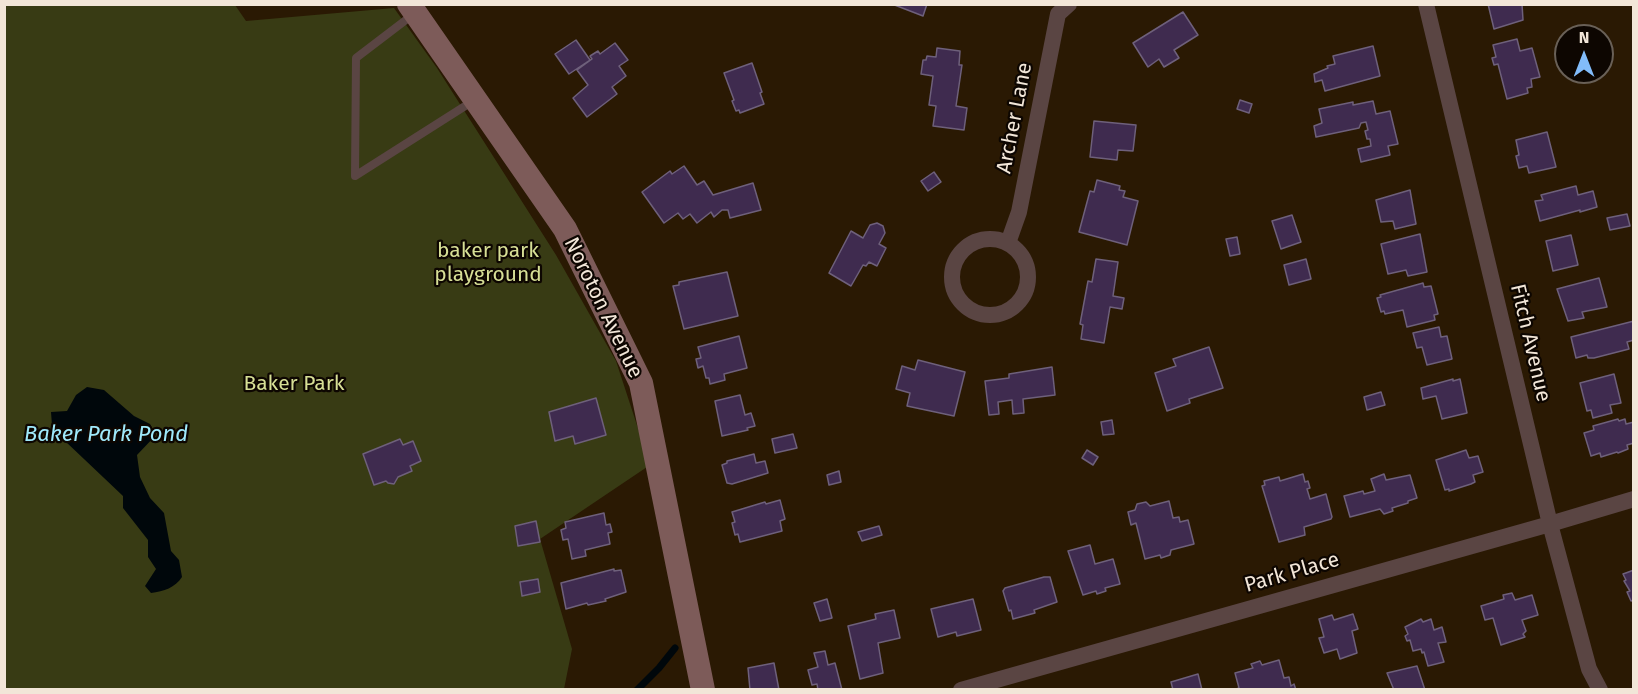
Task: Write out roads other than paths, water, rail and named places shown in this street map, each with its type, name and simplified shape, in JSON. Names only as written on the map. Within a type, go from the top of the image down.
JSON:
[{"type":"main road","name":"Noroton Avenue","points":[[412,9],[565,229],[641,383],[703,690]]},
{"type":"street","name":"Archer Lane","points":[[1008,243],[1019,212],[1058,14],[1069,4]]},
{"type":"street","name":"Fitch Avenue","points":[[1426,4],[1550,524],[1589,669],[1600,690]]},
{"type":"street","points":[[993,239],[1008,243],[1020,252],[1027,265],[1029,280],[1025,295],[1015,306],[1002,314],[987,316],[973,312],[961,302],[954,290],[952,274],[956,260],[965,248],[978,241],[993,239]]},
{"type":"street","name":"Park Place","points":[[961,690],[1550,524],[1634,498]]},
{"type":"lane","points":[[412,9],[356,58],[355,176],[475,99]]},
{"type":"water","name":"Baker Park Pond","points":[[87,387],[104,390],[134,416],[150,424],[156,435],[137,455],[140,477],[150,498],[164,513],[171,551],[179,560],[182,577],[169,588],[151,593],[145,586],[156,569],[148,557],[148,540],[123,508],[123,496],[65,441],[52,425],[51,412],[67,411],[76,395]]},
{"type":"waterway","points":[[637,690],[675,648]]},
{"type":"park label","name":"baker park playground","points":[[488,263]]},
{"type":"park label","name":"Baker Park","points":[[294,384]]}]
